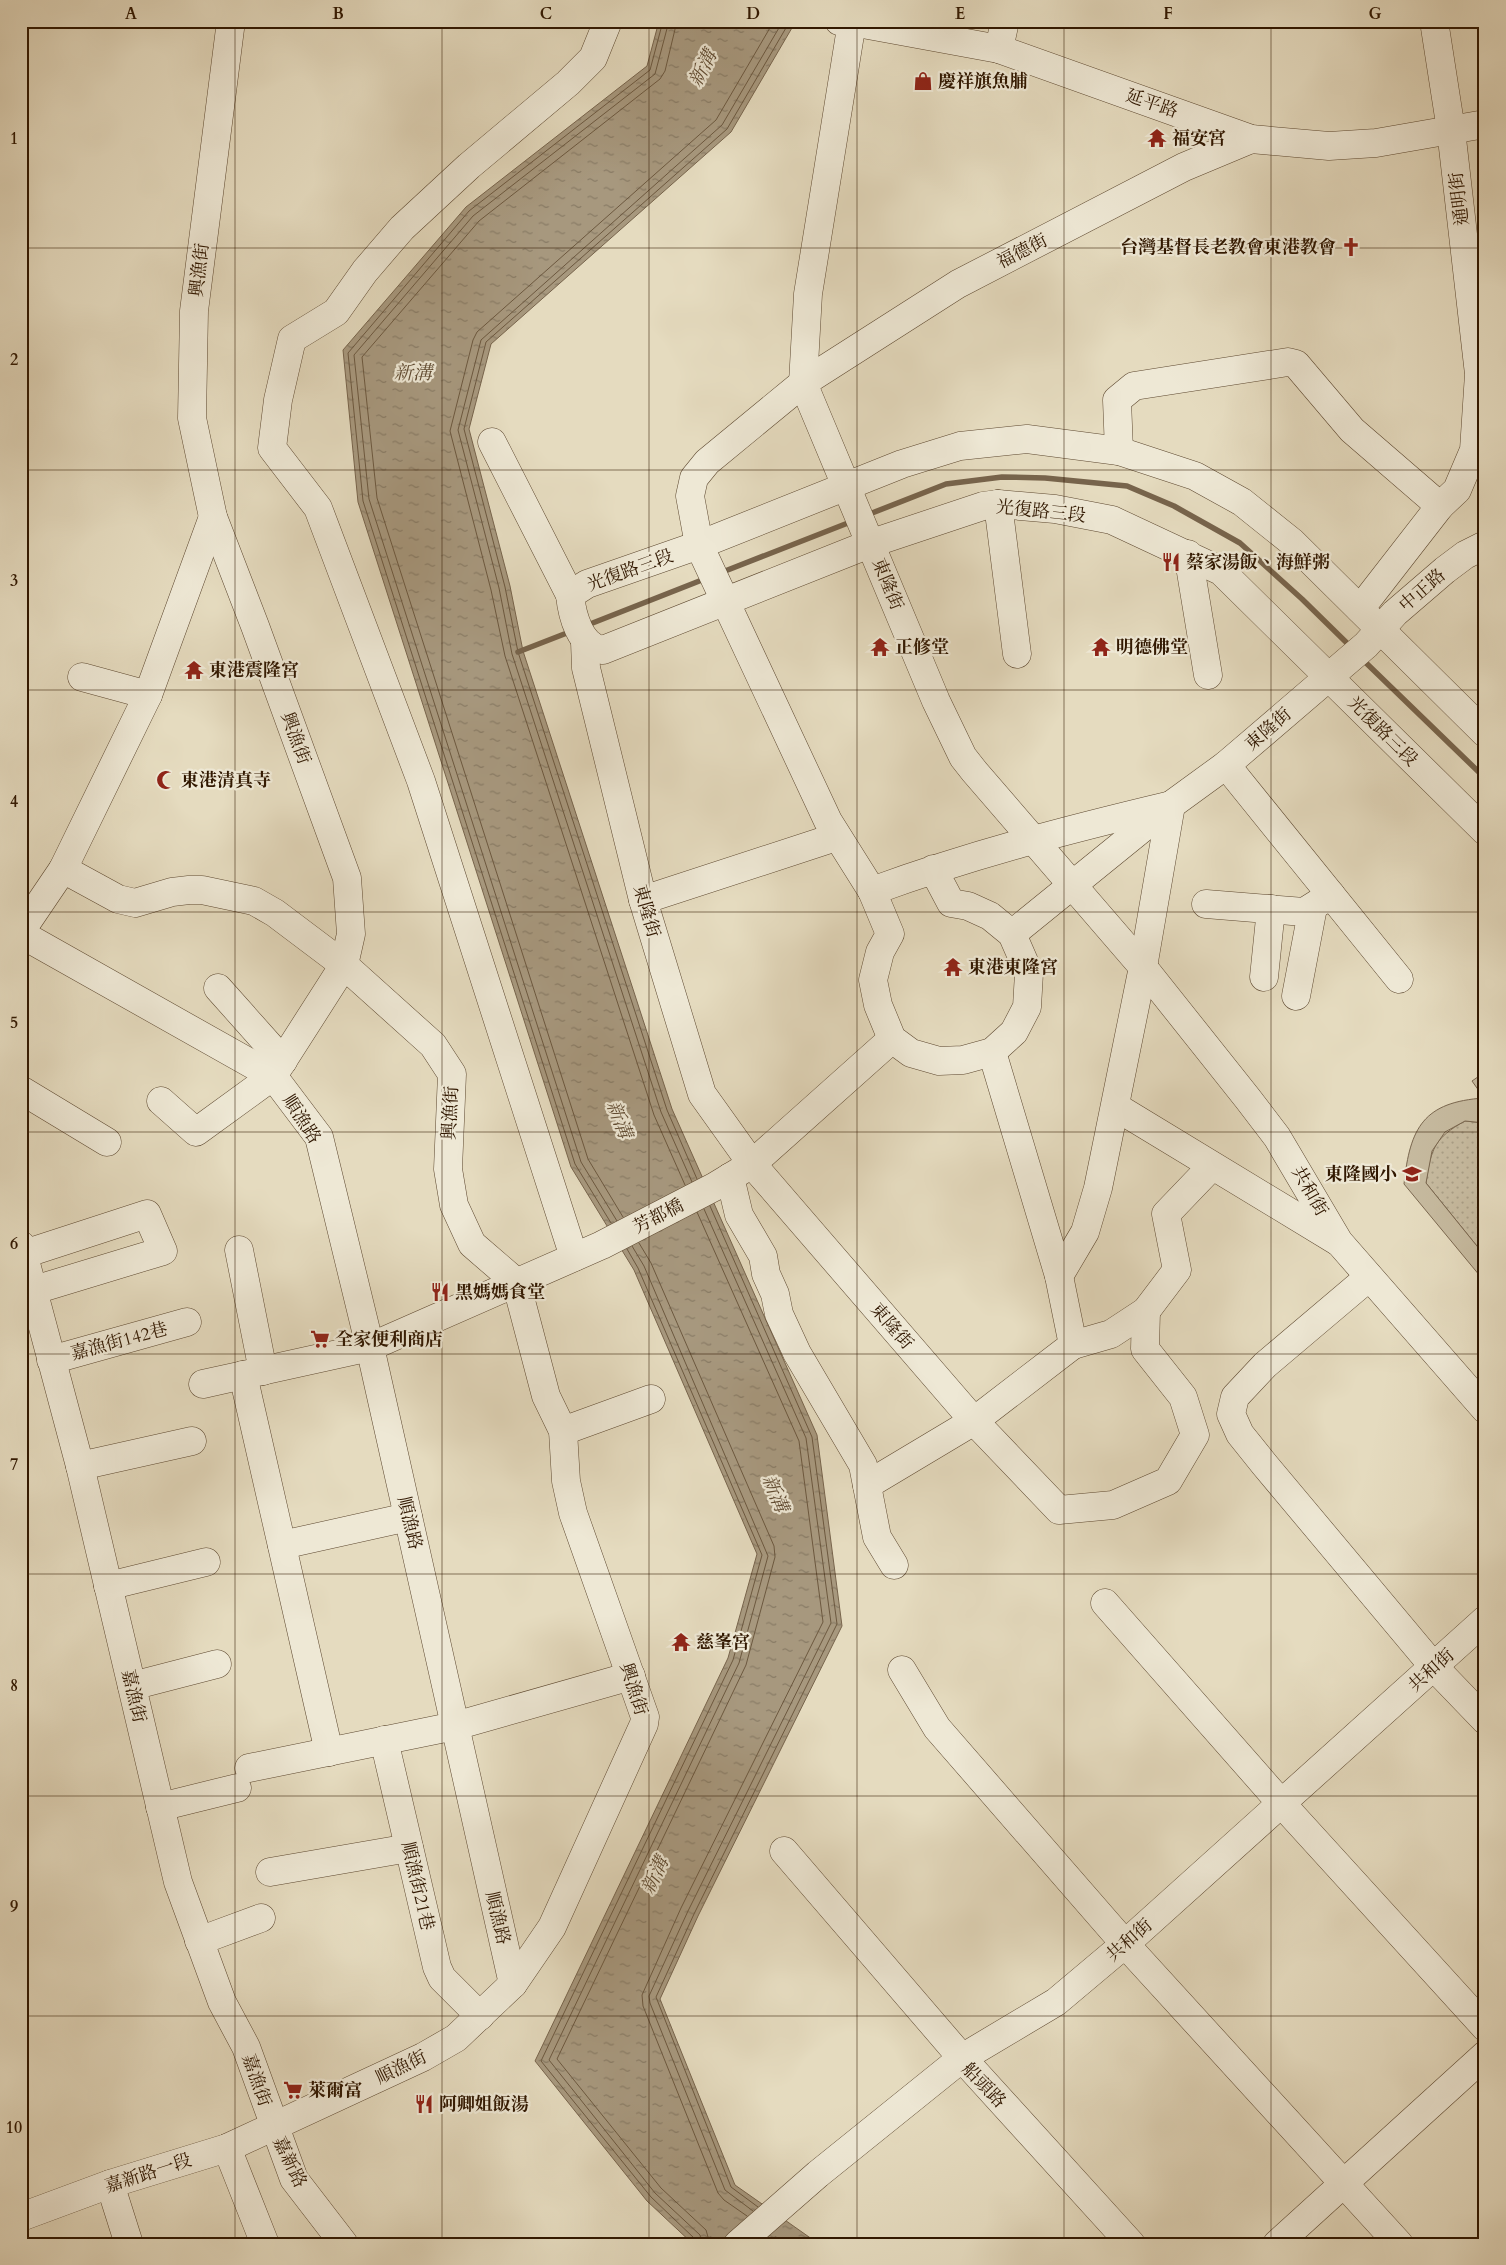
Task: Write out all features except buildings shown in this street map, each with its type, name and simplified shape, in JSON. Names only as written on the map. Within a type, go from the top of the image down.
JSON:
[{"type":"street","name":"興漁街","points":[[230,21],[194,311],[192,418],[213,517],[347,878],[351,934],[344,964],[278,1068]]},
{"type":"street","points":[[203,1384],[370,1346],[574,1258],[417,772],[318,508],[272,448],[278,400],[292,339],[336,312],[365,271],[402,228],[594,58],[608,21]]},
{"type":"street","name":"延平路","points":[[838,21],[999,50],[1251,139],[1329,146],[1376,143],[1485,124]]},
{"type":"street","points":[[999,50],[1005,21]]},
{"type":"street","name":"通明街","points":[[1360,609],[1440,506],[1457,490],[1474,450],[1482,374],[1434,21]]},
{"type":"street","points":[[849,494],[803,383],[808,294],[852,22]]},
{"type":"street","name":"福德街","points":[[892,1039],[878,1005],[873,980],[880,952],[890,934],[872,891],[836,837],[699,544],[690,496],[694,478],[707,462],[803,383],[958,284],[1184,167],[1251,139]]},
{"type":"street","points":[[1119,451],[1118,400],[1134,386],[1288,362],[1296,364],[1352,430],[1440,506]]},
{"type":"street","name":"光復路三段","points":[[1485,733],[1374,637],[1360,609],[1292,542],[1242,502],[1195,476],[1119,451],[1027,439],[960,446],[902,464],[849,494],[587,584],[571,600],[585,642],[593,649],[603,650],[727,602],[870,538],[983,506],[998,504],[1055,509],[1112,520],[1221,571],[1337,670],[1485,831]]},
{"type":"street","points":[[492,442],[571,600]]},
{"type":"street","name":"東隆街","points":[[849,494],[870,538],[936,701],[963,757],[1070,884]]},
{"type":"street","points":[[998,504],[1018,654]]},
{"type":"street","points":[[162,1101],[196,1132],[278,1068],[21,933],[63,869],[148,695],[213,517]]},
{"type":"street","name":"中正路","points":[[1337,670],[1374,637],[1395,613],[1445,570],[1466,555],[1485,545]]},
{"type":"street","points":[[1188,554],[1208,675]]},
{"type":"street","name":"東隆街","points":[[585,642],[586,668],[643,900],[702,1094],[732,1176],[974,1421],[1059,1510],[1113,1506],[1168,1481],[1195,1435],[1183,1397],[1145,1349],[1146,1311]]},
{"type":"street","name":"東隆街","points":[[1012,934],[1070,884],[1171,805],[1226,765],[1337,670]]},
{"type":"street","points":[[82,677],[148,695]]},
{"type":"street","points":[[1226,765],[1322,901],[1399,979]]},
{"type":"street","points":[[872,891],[933,868],[1031,839],[1171,805],[1143,967],[1116,1108],[1098,1188],[1085,1232],[1058,1276]]},
{"type":"street","points":[[643,900],[836,837]]},
{"type":"street","points":[[894,1565],[877,1537],[863,1465],[798,1353],[779,1314],[775,1294],[766,1274],[764,1256],[739,1215],[732,1176],[892,1039],[911,1053],[939,1061],[963,1060],[992,1052],[1014,1032],[1027,1007],[1029,973],[1012,934],[990,916],[968,906],[951,903],[933,868]]},
{"type":"street","name":"興漁街","points":[[63,869],[118,900],[135,903],[172,892],[189,890],[202,890],[254,901],[275,913],[344,964],[433,1045],[452,1074],[453,1089],[448,1134],[448,1160],[454,1205],[472,1244],[516,1282]]},
{"type":"street","name":"共和街","points":[[1070,884],[1143,967],[1277,1137],[1339,1242],[1485,1409]]},
{"type":"street","points":[[1206,904],[1304,912],[1322,901]]},
{"type":"street","points":[[1296,996],[1322,901]]},
{"type":"street","points":[[1264,978],[1271,909]]},
{"type":"street","name":"順漁路","points":[[218,988],[278,1068],[319,1137],[370,1346],[513,1984]]},
{"type":"street","points":[[992,1052],[1058,1276],[1073,1345]]},
{"type":"street","points":[[21,1090],[107,1142]]},
{"type":"street","points":[[1116,1108],[1339,1242]]},
{"type":"street","points":[[867,1485],[974,1421],[1073,1345],[1111,1334],[1146,1311],[1177,1270],[1166,1214],[1212,1166]]},
{"type":"street","name":"芳都橋","points":[[574,1258],[732,1176]]},
{"type":"street","points":[[22,1252],[147,1214],[163,1251],[27,1292]]},
{"type":"street","points":[[239,1250],[253,1373],[282,1544],[329,1752]]},
{"type":"street","name":"嘉漁街","points":[[22,1252],[27,1292],[52,1360],[80,1466],[178,1882],[222,2002],[246,2047],[274,2127]]},
{"type":"street","points":[[1369,1277],[1266,1365],[1235,1397],[1231,1414],[1240,1434],[1264,1464],[1434,1666],[1485,1720]]},
{"type":"street","points":[[516,1282],[546,1396],[563,1431],[652,1399]]},
{"type":"street","name":"嘉漁街142巷","points":[[52,1360],[187,1322]]},
{"type":"street","name":"興漁街","points":[[513,1984],[552,1928],[644,1724],[645,1717],[573,1513],[566,1481],[563,1431]]},
{"type":"street","points":[[80,1466],[192,1441]]},
{"type":"street","points":[[282,1544],[408,1516]]},
{"type":"street","points":[[108,1586],[206,1562]]},
{"type":"street","points":[[1105,1603],[1281,1803],[1485,2027]]},
{"type":"street","name":"共和街","points":[[962,2058],[1056,2002],[1125,1944],[1485,1620]]},
{"type":"street","points":[[132,1686],[217,1664]]},
{"type":"street","points":[[902,1670],[937,1728],[1125,1944],[1399,2244]]},
{"type":"street","points":[[160,1807],[243,1778],[329,1752],[455,1726],[631,1676]]},
{"type":"street","name":"順漁街21巷","points":[[384,1740],[437,1967],[442,1978],[480,2016]]},
{"type":"street","points":[[270,1872],[409,1848]]},
{"type":"street","points":[[784,1851],[962,2058]]},
{"type":"street","points":[[199,1941],[261,1918]]},
{"type":"street","name":"順漁街","points":[[274,2127],[423,2057],[456,2038],[513,1984]]},
{"type":"street","points":[[1277,2244],[1485,2055]]},
{"type":"street","name":"船頭路","points":[[738,2244],[818,2174],[962,2058],[1131,2244]]},
{"type":"street","name":"嘉新路一段","points":[[21,2217],[110,2184],[228,2148],[274,2127]]},
{"type":"street","name":"嘉新路","points":[[274,2127],[294,2179],[344,2244]]},
{"type":"street","points":[[228,2148],[265,2244]]},
{"type":"street","points":[[110,2184],[129,2244]]},
{"type":"shaded area","points":[[1485,1072],[1485,1123],[1465,1121],[1445,1132],[1432,1151],[1426,1183],[1485,1256],[1485,1282],[1404,1184],[1411,1147],[1416,1133],[1424,1121],[1434,1112],[1447,1105],[1484,1098],[1472,1081]]},
{"type":"shaded area","points":[[1465,1121],[1485,1123],[1485,1256],[1426,1183],[1432,1153],[1440,1139]]},
{"type":"water","name":"新溝","points":[[659,21],[796,21],[731,132],[491,344],[469,429],[510,586],[523,651],[672,1109],[817,1435],[842,1626],[698,1916],[660,1999],[735,2185],[819,2244],[693,2244],[647,2201],[535,2061],[728,1658],[757,1554],[634,1270],[571,1167],[358,502],[343,350],[466,207],[647,66]]},
{"type":"waterway","points":[[867,515],[946,484],[1002,477],[1045,478],[1127,486],[1174,506],[1240,543],[1302,599],[1351,647]]},
{"type":"waterway","points":[[720,573],[853,521]]},
{"type":"waterway","points":[[585,626],[707,578]]},
{"type":"waterway","points":[[518,652],[572,631]]},
{"type":"waterway","points":[[1362,659],[1485,778]]},
{"type":"place","name":"慶祥旗魚脯","points":[[923,81]]},
{"type":"place","name":"福安宮","points":[[1157,138]]},
{"type":"place","name":"台灣基督長老教會東港教會","points":[[1351,247]]},
{"type":"place","name":"蔡家湯飯、海鮮粥","points":[[1171,562]]},
{"type":"place","name":"正修堂","points":[[880,647]]},
{"type":"place","name":"明德佛堂","points":[[1101,647]]},
{"type":"place","name":"東港震隆宮","points":[[194,670]]},
{"type":"place","name":"東港清真寺","points":[[166,780]]},
{"type":"place","name":"東港東隆宮","points":[[953,967]]},
{"type":"place","name":"東隆國小","points":[[1412,1174]]},
{"type":"place","name":"黑媽媽食堂","points":[[440,1292]]},
{"type":"place","name":"全家便利商店","points":[[320,1339]]},
{"type":"place","name":"慈峯宮","points":[[681,1642]]},
{"type":"place","name":"萊爾富","points":[[293,2090]]},
{"type":"place","name":"阿卿姐飯湯","points":[[424,2104]]}]
